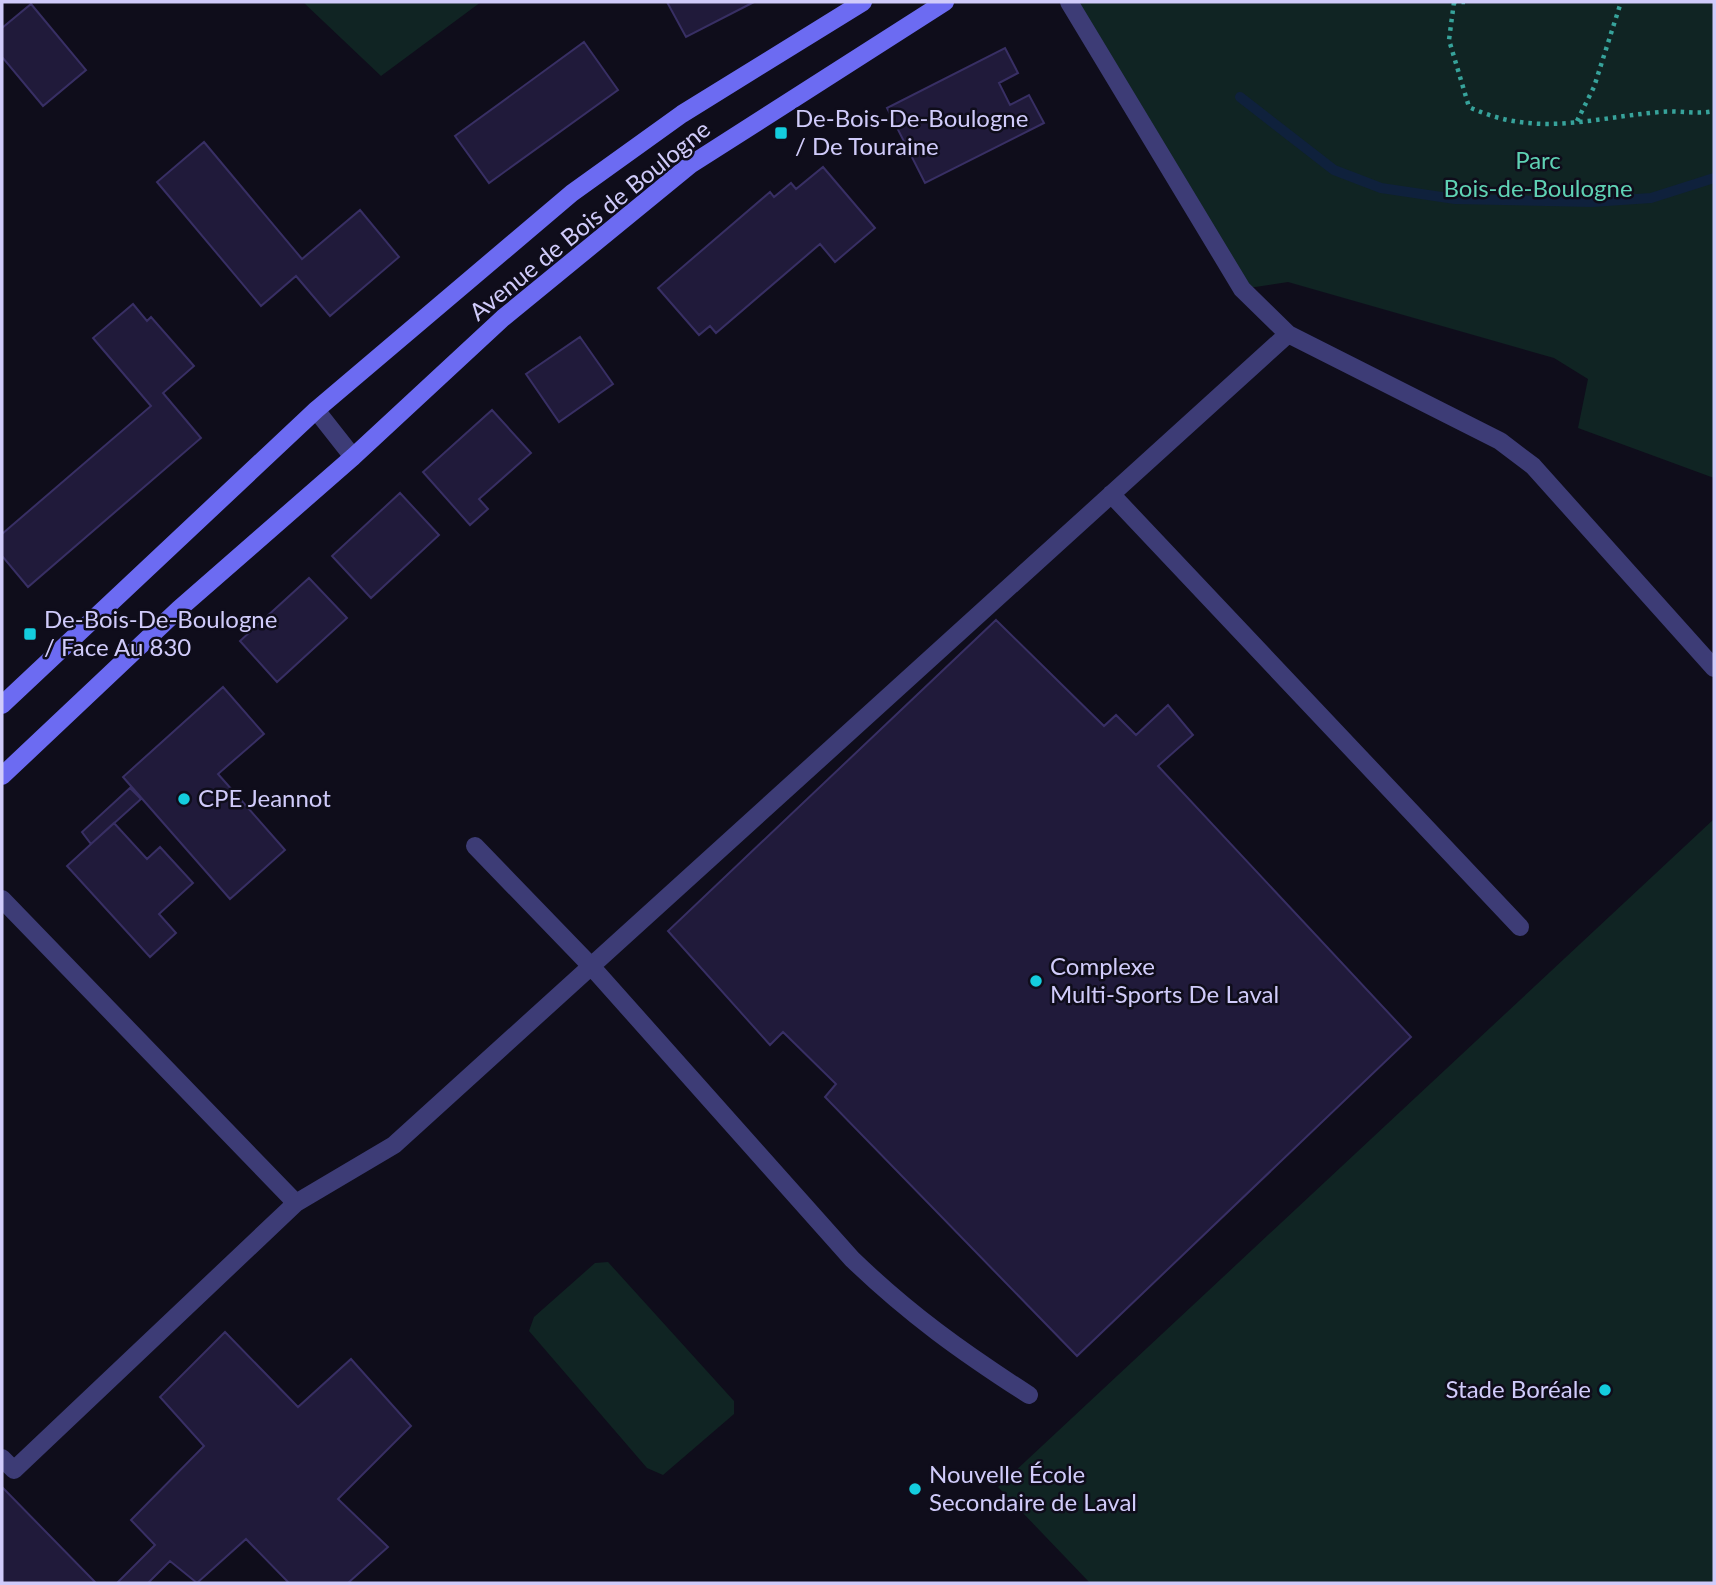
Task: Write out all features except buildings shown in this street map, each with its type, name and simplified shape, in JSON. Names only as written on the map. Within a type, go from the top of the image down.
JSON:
[{"type":"street","name":"Avenue de Bois de Boulogne","points":[[2,705],[316,410],[572,193],[682,114],[863,2]]},
{"type":"street","name":"Avenue de Bois de Boulogne","points":[[2,776],[179,609],[353,457],[503,318],[691,166],[945,2]]},
{"type":"lane","points":[[1069,2],[1242,289],[1288,334],[1489,435],[1533,466],[1714,668]]},
{"type":"lane","points":[[2,1458],[14,1470],[296,1203],[394,1144],[1288,334]]},
{"type":"lane","points":[[316,410],[353,457]]},
{"type":"lane","points":[[1111,494],[1520,927]]},
{"type":"lane","points":[[475,846],[591,965],[861,1268],[952,1346],[1030,1395]]},
{"type":"lane","points":[[2,899],[296,1203]]},
{"type":"path","points":[[1470,2],[1453,2],[1449,40],[1469,107],[1495,119],[1535,126],[1671,111],[1702,114],[1714,111]]},
{"type":"path","points":[[1577,121],[1594,87],[1622,2]]},
{"type":"green space","points":[[303,2],[481,2],[381,76]]},
{"type":"green space","name":"Parc Bois-de-Boulogne","points":[[1069,2],[1714,2],[1714,478],[1578,428],[1588,379],[1554,358],[1288,282],[1242,289]]},
{"type":"green space","points":[[1714,819],[1714,1583],[1090,1583],[998,1487]]},
{"type":"green space","points":[[608,1262],[734,1401],[734,1414],[663,1475],[647,1468],[529,1331],[534,1317],[595,1263]]},
{"type":"waterway","points":[[1240,97],[1334,170],[1381,188],[1455,199],[1592,202],[1651,198],[1714,178]]},
{"type":"place","name":"De-Bois-De-Boulogne / De Touraine","points":[[781,133]]},
{"type":"place","name":"De-Bois-De-Boulogne / Face Au 830","points":[[30,634]]},
{"type":"place","name":"CPE Jeannot","points":[[184,799]]},
{"type":"place","name":"Complexe Multi-Sports De Laval","points":[[1036,981]]},
{"type":"place","name":"Stade Boréale","points":[[1605,1390]]},
{"type":"place","name":"Nouvelle École Secondaire de Laval","points":[[915,1489]]}]
